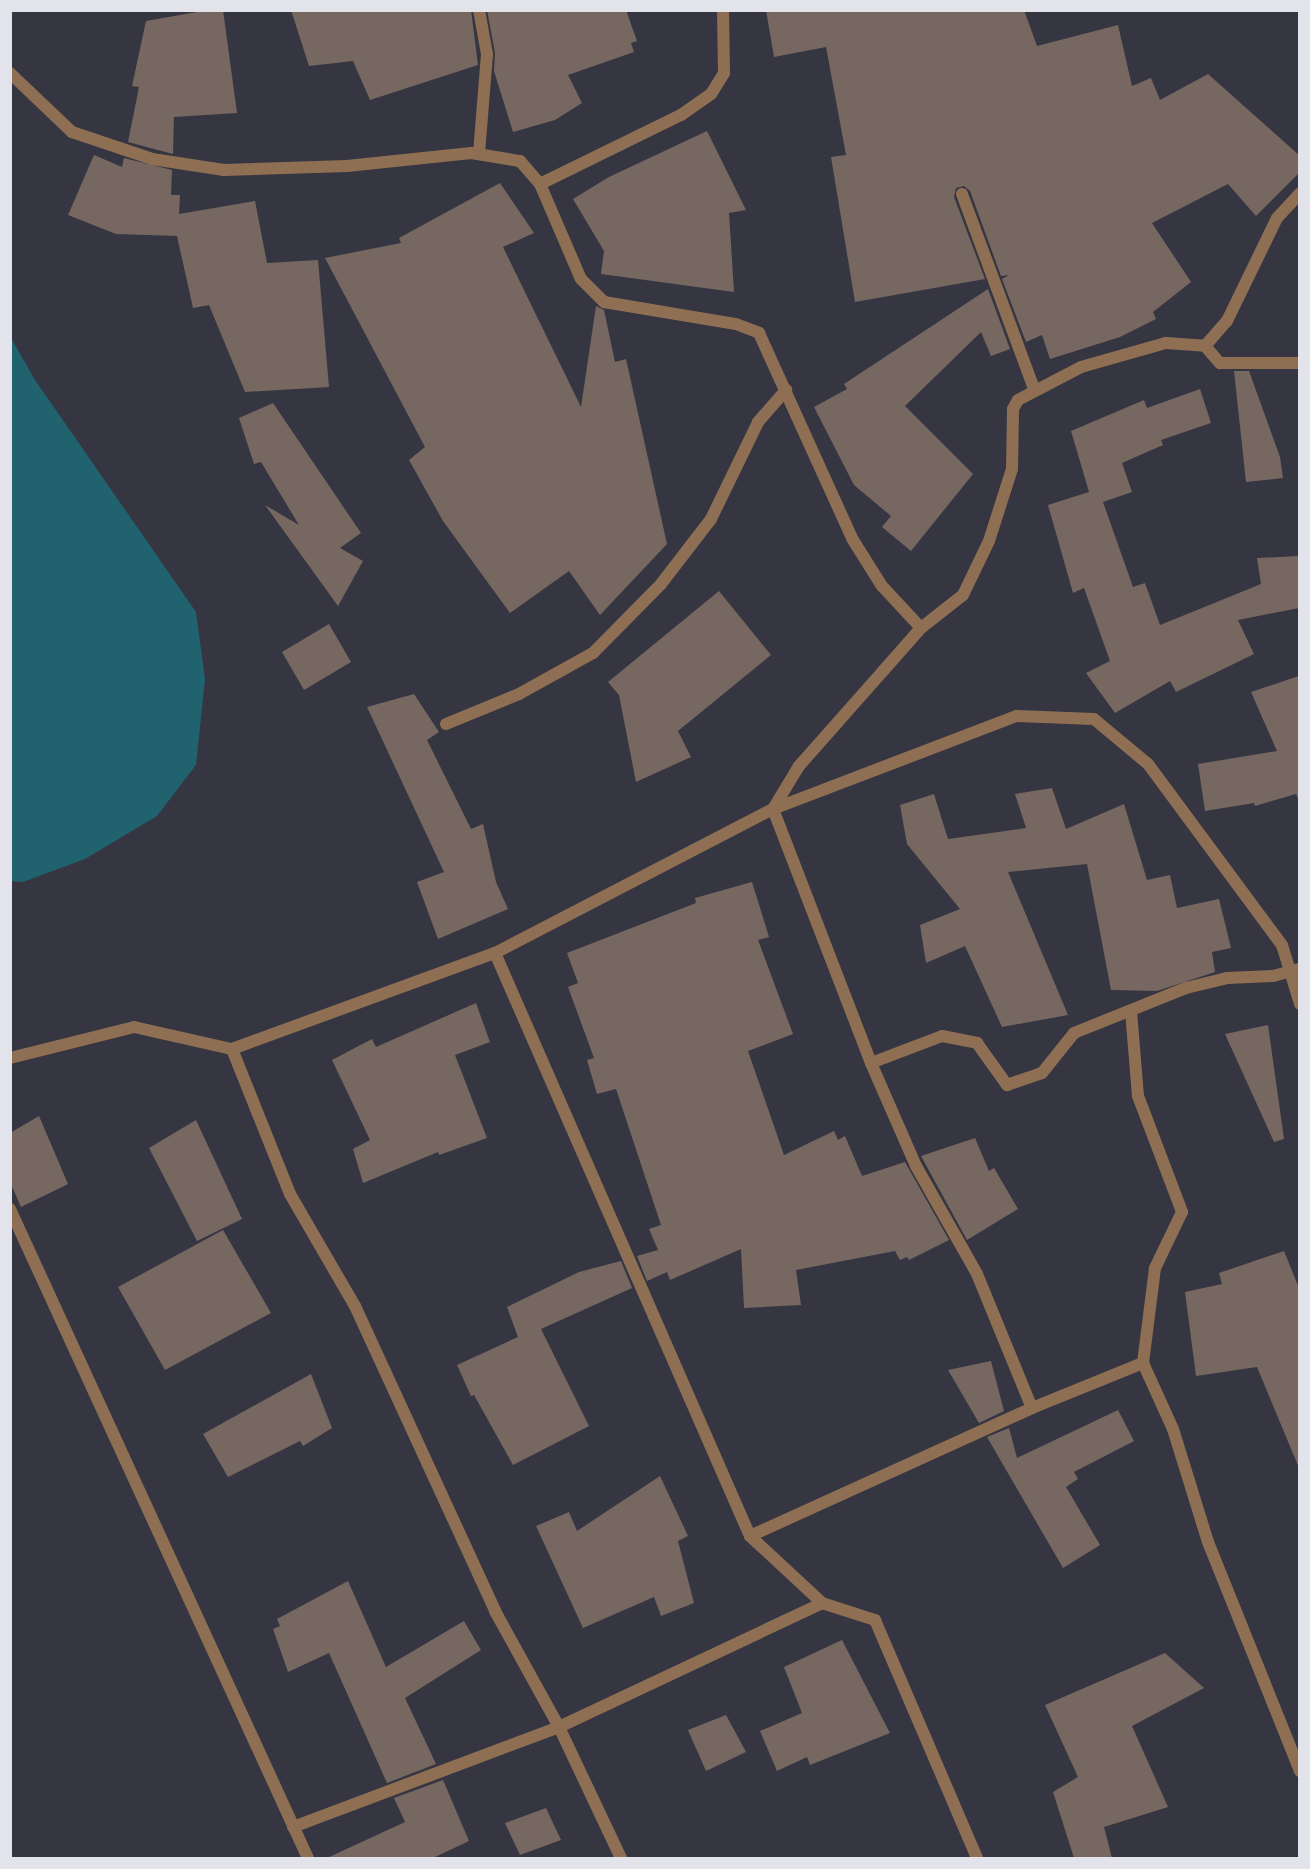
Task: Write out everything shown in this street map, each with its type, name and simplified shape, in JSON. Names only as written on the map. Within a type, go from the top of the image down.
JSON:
[{"type":"street","points":[[479,10],[487,54],[479,153]]},
{"type":"street","points":[[540,184],[633,141],[711,94],[724,73],[723,10]]},
{"type":"street","points":[[10,73],[72,132],[152,159],[224,170],[347,166],[479,153],[520,161],[540,184],[581,279],[604,302],[640,311],[736,324],[759,333],[853,540],[882,586],[921,628]]},
{"type":"street","points":[[1205,346],[1227,321],[1277,218],[1299,193]]},
{"type":"street","points":[[962,194],[1034,389]]},
{"type":"street","points":[[773,808],[799,766],[921,628],[963,595],[989,541],[1012,469],[1013,409],[1034,389],[1081,367],[1166,343],[1205,346],[1220,363],[1299,363]]},
{"type":"street","points":[[446,724],[519,694],[593,653],[661,584],[711,519],[758,422],[786,390]]},
{"type":"street","points":[[10,1058],[134,1027],[232,1049],[495,953],[773,808],[1017,716],[1094,719],[1149,764],[1282,945],[1294,970],[1299,1004]]},
{"type":"street","points":[[773,808],[871,1063],[916,1166],[977,1274],[1032,1408]]},
{"type":"street","points":[[495,953],[750,1536],[822,1604],[875,1620],[977,1858]]},
{"type":"street","points":[[871,1063],[942,1036],[977,1043],[1007,1085],[1042,1073],[1074,1033],[1186,988],[1294,970]]},
{"type":"street","points":[[1131,1011],[1137,1096],[1182,1212],[1155,1268],[1143,1363],[1173,1430],[1208,1542],[1299,1771]]},
{"type":"street","points":[[232,1049],[290,1194],[355,1306],[495,1611],[559,1727],[621,1858]]},
{"type":"street","points":[[10,1209],[238,1699],[292,1827],[308,1858]]},
{"type":"street","points":[[750,1536],[1032,1408],[1143,1363]]},
{"type":"street","points":[[292,1827],[559,1727],[822,1604]]},
{"type":"water","points":[[10,336],[35,380],[196,612],[205,679],[196,765],[157,816],[85,859],[23,882],[10,881]]},
{"type":"building","points":[[208,10],[223,10],[237,113],[174,117],[173,154],[128,142],[139,87],[132,86],[146,21]]},
{"type":"building","points":[[291,10],[471,10],[478,65],[370,100],[353,61],[309,66]]},
{"type":"building","points":[[487,10],[626,10],[637,41],[631,43],[634,52],[568,75],[582,103],[555,120],[513,132],[494,71],[495,53]]},
{"type":"building","points":[[766,10],[1024,10],[1037,46],[1118,25],[1132,86],[1151,78],[1160,100],[1208,74],[1299,155],[1299,173],[1256,216],[1228,184],[1152,223],[1191,282],[1153,312],[1156,319],[1120,337],[1050,359],[1042,335],[1026,342],[1002,279],[1009,275],[1001,276],[970,191],[964,186],[956,188],[954,197],[985,279],[855,302],[831,157],[846,155],[826,47],[774,57]]},
{"type":"building","points":[[707,131],[746,210],[729,213],[734,292],[601,274],[604,251],[573,199],[609,177]]},
{"type":"building","points":[[94,155],[122,167],[124,158],[172,170],[171,195],[180,195],[179,214],[255,201],[267,263],[318,260],[329,387],[245,392],[209,305],[193,308],[177,236],[116,234],[68,215]]},
{"type":"building","points":[[500,183],[534,233],[503,247],[581,407],[596,306],[604,310],[615,362],[626,359],[667,544],[600,615],[569,571],[510,613],[443,521],[409,460],[425,447],[325,258],[401,243],[399,238]]},
{"type":"building","points":[[988,289],[1010,349],[991,356],[981,332],[905,406],[973,474],[911,551],[882,527],[891,516],[854,485],[814,407],[847,389],[844,384]]},
{"type":"building","points":[[1234,371],[1249,371],[1280,457],[1283,478],[1246,482]]},
{"type":"building","points":[[1200,389],[1211,423],[1161,440],[1163,445],[1122,463],[1132,492],[1103,502],[1133,587],[1145,583],[1160,625],[1261,584],[1257,558],[1299,556],[1299,608],[1238,620],[1254,654],[1176,692],[1170,681],[1115,713],[1086,673],[1110,661],[1084,588],[1073,593],[1048,505],[1089,492],[1071,431],[1144,400],[1147,408]]},
{"type":"building","points":[[273,403],[361,533],[340,548],[363,561],[338,606],[265,505],[299,525],[261,462],[254,464],[239,418]]},
{"type":"building","points":[[719,591],[771,655],[678,731],[691,757],[636,782],[619,695],[608,682]]},
{"type":"building","points":[[329,624],[351,662],[304,690],[282,652]]},
{"type":"building","points":[[1299,676],[1299,801],[1296,794],[1255,806],[1254,803],[1205,811],[1198,764],[1277,751],[1251,692]]},
{"type":"building","points":[[414,694],[439,732],[427,740],[471,829],[483,824],[496,882],[508,909],[438,939],[417,882],[444,872],[367,707]]},
{"type":"building","points":[[1052,788],[1066,829],[1124,804],[1147,880],[1170,875],[1177,908],[1219,899],[1231,948],[1212,952],[1215,972],[1157,991],[1111,990],[1087,864],[1008,872],[1068,1015],[1002,1027],[965,946],[926,963],[920,925],[960,909],[907,844],[900,805],[934,794],[948,839],[1026,828],[1015,794]]},
{"type":"building","points":[[752,882],[769,937],[758,940],[793,1034],[748,1051],[784,1155],[834,1131],[838,1140],[845,1136],[862,1176],[905,1162],[949,1240],[909,1260],[907,1257],[900,1260],[895,1251],[796,1270],[801,1305],[744,1308],[741,1249],[670,1280],[667,1272],[647,1281],[637,1256],[658,1250],[649,1229],[661,1225],[616,1089],[597,1094],[587,1060],[594,1058],[568,987],[578,983],[567,953],[696,903],[695,898]]},
{"type":"building","points":[[476,1003],[490,1042],[455,1055],[487,1138],[439,1155],[438,1152],[363,1183],[353,1149],[370,1140],[332,1060],[372,1039],[376,1047]]},
{"type":"building","points":[[1268,1025],[1284,1139],[1274,1142],[1225,1034]]},
{"type":"building","points":[[39,1116],[68,1184],[21,1207],[10,1182],[10,1133]]},
{"type":"building","points":[[196,1120],[242,1219],[197,1241],[149,1148]]},
{"type":"building","points":[[975,1138],[989,1171],[994,1168],[1018,1209],[967,1240],[921,1156]]},
{"type":"building","points":[[223,1230],[271,1313],[165,1370],[118,1287]]},
{"type":"building","points":[[1284,1251],[1299,1288],[1299,1468],[1257,1367],[1196,1376],[1185,1292],[1222,1284],[1219,1273]]},
{"type":"building","points":[[621,1261],[632,1288],[541,1329],[589,1426],[513,1465],[474,1395],[471,1396],[457,1365],[518,1337],[507,1307],[579,1272]]},
{"type":"building","points":[[991,1361],[1004,1411],[979,1423],[948,1370]]},
{"type":"building","points":[[311,1374],[332,1428],[303,1446],[300,1441],[228,1477],[203,1434]]},
{"type":"building","points":[[1118,1410],[1134,1441],[1074,1472],[1078,1479],[1066,1487],[1100,1545],[1063,1568],[987,1437],[1009,1428],[1017,1458]]},
{"type":"building","points":[[660,1476],[688,1536],[678,1541],[694,1603],[661,1616],[654,1597],[583,1628],[536,1526],[569,1512],[577,1531]]},
{"type":"building","points":[[348,1581],[386,1667],[464,1621],[481,1650],[405,1698],[436,1764],[387,1783],[329,1653],[288,1672],[273,1629],[280,1626],[277,1619]]},
{"type":"building","points":[[842,1640],[890,1733],[810,1765],[807,1757],[777,1771],[760,1731],[802,1713],[784,1667]]},
{"type":"building","points":[[1165,1653],[1204,1688],[1132,1726],[1168,1807],[1104,1827],[1112,1858],[1074,1858],[1053,1792],[1078,1777],[1045,1705]]},
{"type":"building","points":[[726,1715],[746,1752],[706,1771],[688,1730]]},
{"type":"building","points":[[443,1780],[469,1841],[433,1858],[327,1858],[405,1822],[394,1798]]},
{"type":"building","points":[[546,1808],[561,1840],[520,1855],[505,1823]]}]
